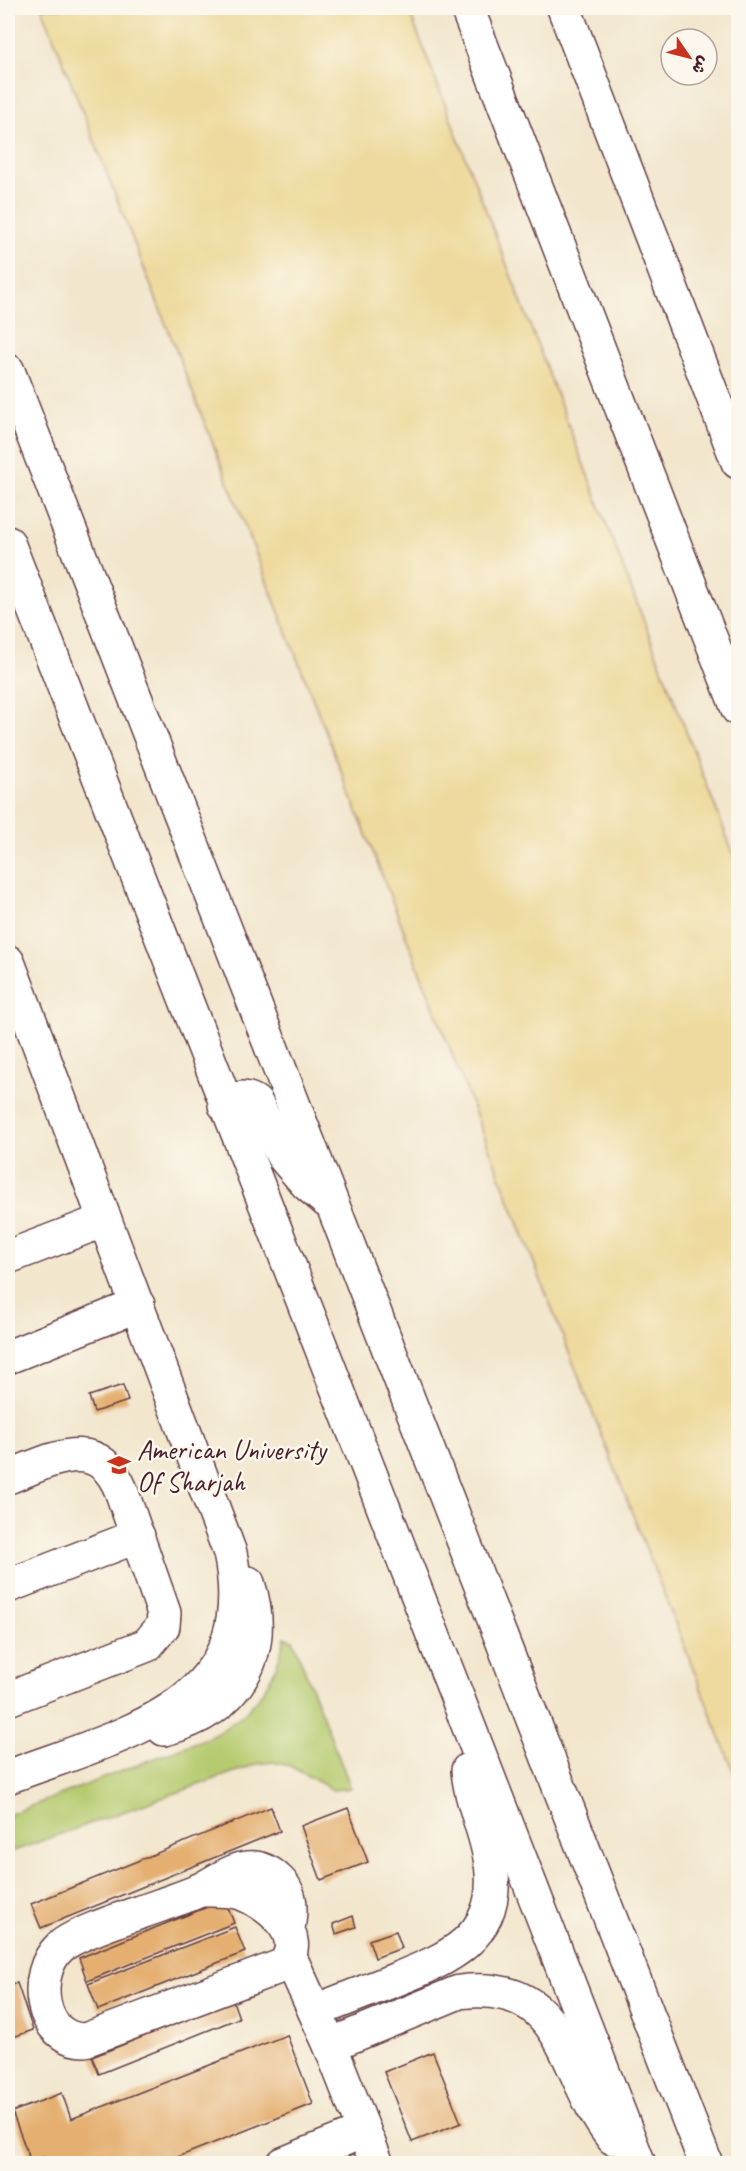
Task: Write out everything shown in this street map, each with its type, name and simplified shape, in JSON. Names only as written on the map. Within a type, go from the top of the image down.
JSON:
[{"type":"street","points":[[467,8],[738,709]]},
{"type":"street","points":[[564,8],[738,462]]},
{"type":"street","points":[[8,371],[706,2163]]},
{"type":"street","points":[[8,543],[638,2163]]},
{"type":"street","points":[[8,962],[230,1553],[236,1580],[236,1608],[230,1635],[219,1661],[203,1684],[183,1703],[159,1719],[8,1778]]},
{"type":"street","points":[[225,1105],[240,1097],[249,1098],[256,1103],[283,1156],[306,1184],[333,1207]]},
{"type":"street","points":[[8,1257],[105,1220]]},
{"type":"street","points":[[8,1357],[138,1305]]},
{"type":"street","points":[[8,1477],[59,1457],[74,1454],[90,1456],[104,1464],[114,1475],[164,1613],[163,1626],[147,1645],[8,1700]]},
{"type":"street","points":[[8,1586],[138,1536]]},
{"type":"street","points":[[315,2012],[450,1957],[469,1941],[484,1920],[492,1897],[492,1872],[468,1776],[467,1727]]},
{"type":"street","points":[[289,1943],[275,1970],[85,2040],[73,2040],[54,2028],[43,1994],[42,1980],[49,1960],[63,1944],[199,1890],[240,1868],[256,1867],[271,1872],[282,1883],[290,1897],[289,1943],[376,2163]]},
{"type":"street","points":[[330,2045],[459,1992],[481,1989],[504,1992],[534,2008],[557,2032],[604,2128],[638,2163]]},
{"type":"street","points":[[283,2163],[364,2131]]},
{"type":"green space","points":[[285,1637],[293,1640],[351,1788],[333,1790],[290,1766],[273,1762],[257,1764],[8,1853],[8,1815],[212,1736],[239,1717],[260,1695],[268,1682],[281,1654]]},
{"type":"sand","points":[[42,8],[408,8],[738,866],[738,1783]]},
{"type":"building","points":[[123,1385],[128,1401],[94,1412],[89,1396]]},
{"type":"building","points":[[271,1807],[280,1831],[41,1928],[31,1904]]},
{"type":"building","points":[[348,1808],[368,1862],[321,1880],[301,1826]]},
{"type":"building","points":[[225,1900],[234,1923],[87,1981],[79,1958]]},
{"type":"building","points":[[353,1916],[356,1927],[336,1934],[333,1924]]},
{"type":"building","points":[[235,1927],[245,1952],[98,2010],[88,1984]]},
{"type":"building","points":[[396,1931],[402,1948],[375,1958],[369,1940]]},
{"type":"building","points":[[17,1983],[33,2030],[8,2039],[8,1986]]},
{"type":"building","points":[[233,2001],[239,2018],[99,2074],[92,2057]]},
{"type":"building","points":[[287,2035],[313,2104],[160,2164],[45,2164],[43,2157],[31,2162],[12,2112],[62,2093],[71,2119]]},
{"type":"building","points":[[433,2052],[461,2123],[412,2142],[384,2072]]},
{"type":"place","name":"American University Of Sharjah","points":[[119,1465]]}]
